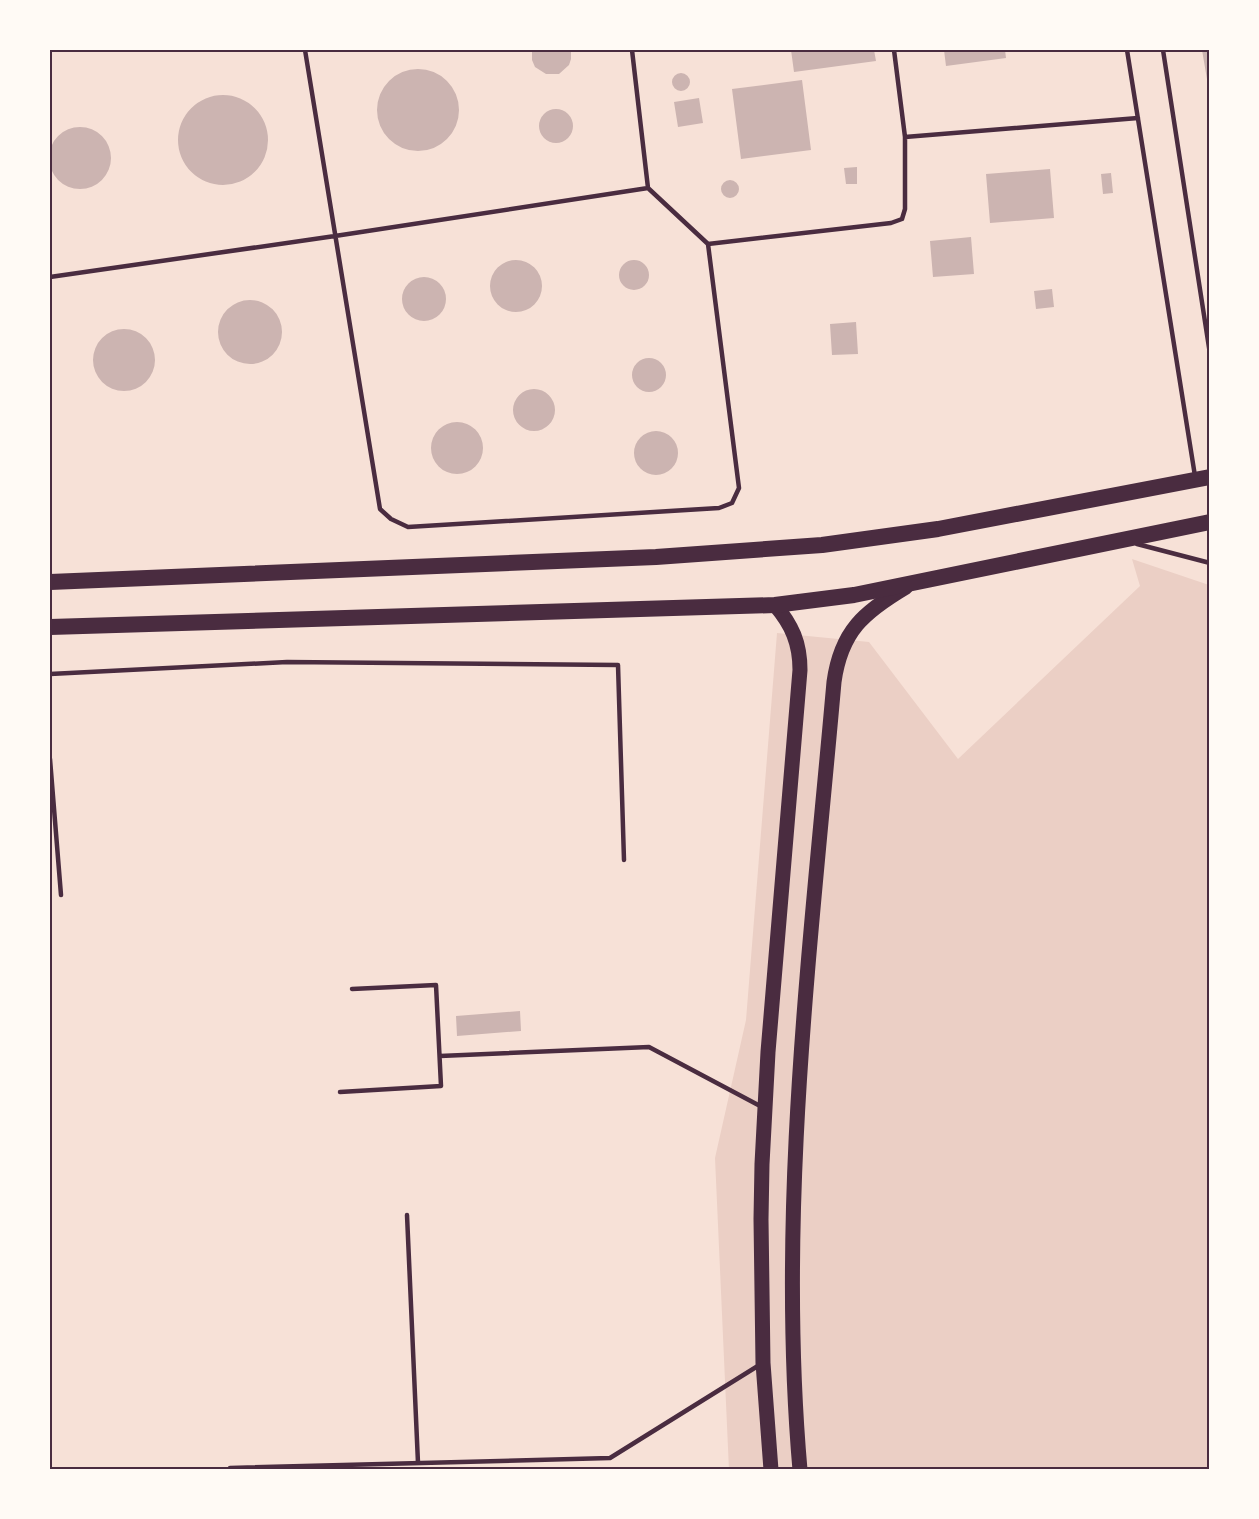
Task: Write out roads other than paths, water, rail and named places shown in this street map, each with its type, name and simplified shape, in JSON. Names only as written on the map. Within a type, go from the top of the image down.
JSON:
[{"type":"highway","points":[[50,582],[656,557],[822,544],[938,529],[1202,478]]},
{"type":"highway","points":[[50,627],[775,605],[854,595],[1209,522]]},
{"type":"main road","points":[[800,1470],[792,1352],[793,1194],[803,1041],[835,673],[852,630],[880,602],[911,583]]},
{"type":"main road","points":[[771,1470],[763,1363],[761,1219],[765,1108],[800,670],[799,647],[795,634],[787,619],[775,605]]},
{"type":"lane","points":[[305,50],[380,509],[391,519],[408,527],[719,508],[732,503],[739,488],[708,244],[648,188],[632,50]]},
{"type":"lane","points":[[708,244],[891,223],[902,219],[905,209],[905,137],[894,50]]},
{"type":"lane","points":[[1127,50],[1202,478]]},
{"type":"lane","points":[[1163,50],[1209,354]]},
{"type":"lane","points":[[905,137],[1138,118]]},
{"type":"lane","points":[[50,277],[648,188]]},
{"type":"lane","points":[[1120,539],[1209,563]]},
{"type":"lane","points":[[50,674],[287,662],[618,665],[624,860]]},
{"type":"lane","points":[[50,759],[61,895]]},
{"type":"lane","points":[[340,1092],[441,1086],[436,984],[352,989]]},
{"type":"lane","points":[[440,1056],[649,1047],[765,1108]]},
{"type":"lane","points":[[406,1215],[418,1463]]},
{"type":"lane","points":[[230,1468],[610,1458],[763,1363]]}]
